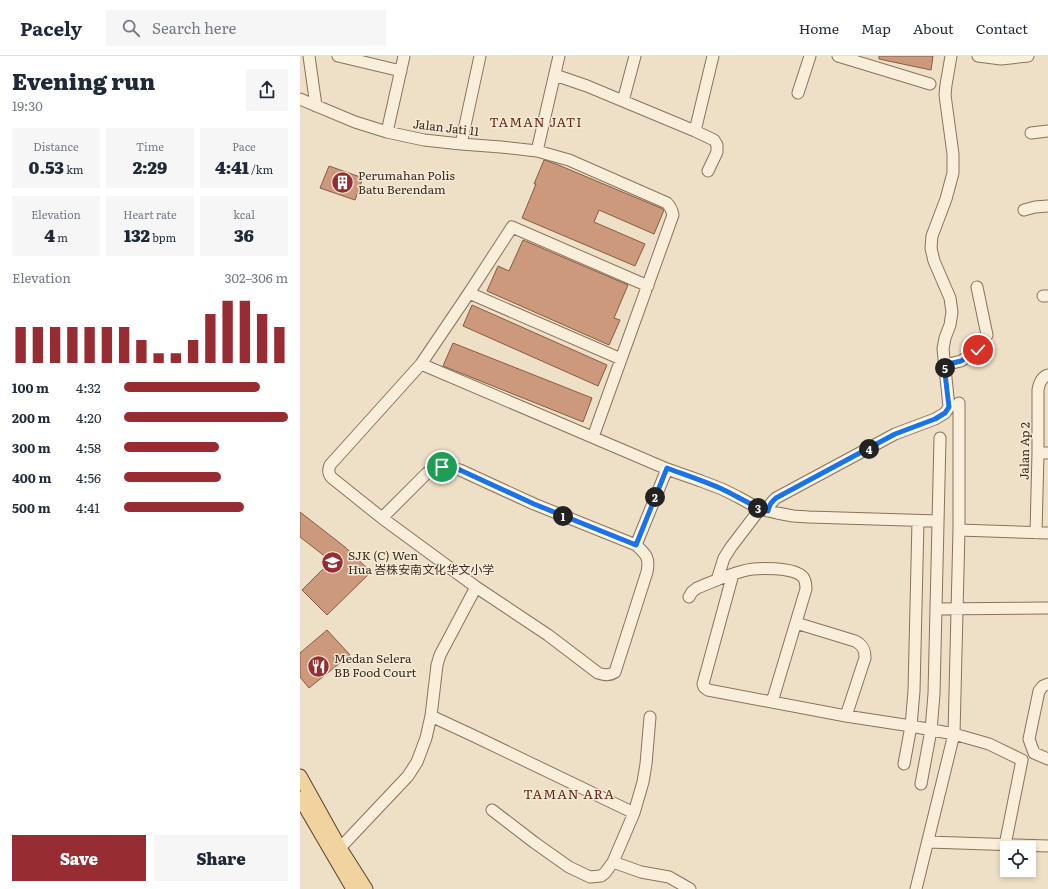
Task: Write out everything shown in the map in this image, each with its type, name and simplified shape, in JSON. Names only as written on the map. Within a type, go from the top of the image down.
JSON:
[{"type":"main road","points":[[300,776],[340,848],[366,889]]},
{"type":"main road","points":[[300,798],[354,889]]},
{"type":"street","points":[[309,56],[316,106]]},
{"type":"street","points":[[338,56],[401,71]]},
{"type":"street","points":[[387,132],[404,56]]},
{"type":"street","points":[[461,144],[480,56]]},
{"type":"street","points":[[537,151],[559,56]]},
{"type":"street","points":[[623,101],[635,56]]},
{"type":"street","points":[[695,131],[713,56]]},
{"type":"street","points":[[798,93],[810,56]]},
{"type":"street","points":[[838,56],[930,84]]},
{"type":"street","points":[[717,580],[724,558],[731,547],[776,498],[895,434],[935,419],[945,413],[949,407],[943,349],[944,338],[950,325],[952,312],[950,298],[934,260],[931,248],[932,236],[946,198],[952,173],[953,154],[945,95],[951,56]]},
{"type":"street","points":[[978,56],[1001,59],[1028,56]]},
{"type":"street","points":[[555,75],[587,86],[714,140],[717,145],[717,152],[708,170]]},
{"type":"street","name":"Jalan Jati 11","points":[[300,99],[355,122],[387,132],[424,140],[537,151],[569,160],[667,203],[672,210],[673,216],[648,286]]},
{"type":"street","points":[[1031,132],[1048,131]]},
{"type":"street","points":[[1024,210],[1048,206]]},
{"type":"street","points":[[382,518],[427,474],[442,467],[460,470],[534,504],[636,545],[648,557],[648,572],[615,672],[609,675],[598,673],[548,634],[476,587],[382,518],[332,478],[330,476],[329,469],[330,465],[421,364],[469,294],[512,227],[648,286],[593,437]]},
{"type":"street","points":[[944,365],[961,361],[978,350],[986,335],[977,287]]},
{"type":"street","points":[[469,294],[621,359]]},
{"type":"street","points":[[421,364],[667,468],[701,480],[764,510],[798,517],[938,521]]},
{"type":"street","name":"Jalan Ap 2","points":[[1036,532],[1043,453],[1038,390],[1041,380],[1048,375]]},
{"type":"street","points":[[916,889],[954,734],[958,608],[959,403]]},
{"type":"street","points":[[921,784],[931,730],[934,694],[940,438]]},
{"type":"street","points":[[636,545],[667,468]]},
{"type":"street","points":[[904,764],[911,726],[914,691],[918,521]]},
{"type":"street","points":[[959,530],[1048,533]]},
{"type":"street","points":[[689,596],[697,588],[744,570],[774,569],[790,571],[804,578],[806,589],[772,702]]},
{"type":"street","points":[[733,574],[703,684],[708,690],[846,716],[954,734],[989,744],[1022,760],[1006,841]]},
{"type":"street","points":[[340,848],[408,776],[417,762],[431,716],[437,665],[440,655],[476,587]]},
{"type":"street","points":[[936,608],[1048,608]]},
{"type":"street","points":[[796,623],[855,641],[863,647],[865,658],[846,716]]},
{"type":"street","points":[[1048,684],[1043,686],[1039,691],[1029,738],[1034,753],[1048,759]]},
{"type":"street","points":[[431,716],[634,813]]},
{"type":"street","points":[[492,810],[569,867],[590,877],[601,876],[613,862],[634,813],[643,782],[646,764],[650,717]]},
{"type":"street","points":[[928,842],[1000,845]]},
{"type":"street","points":[[1036,846],[1048,846]]},
{"type":"street","points":[[613,862],[641,872],[669,877],[690,889]]},
{"type":"building","points":[[879,56],[933,56],[931,70],[879,59]]},
{"type":"building","points":[[544,160],[664,210],[654,234],[599,210],[594,222],[645,244],[635,266],[522,218]]},
{"type":"building","name":"Perumahan Polis Batu Berendam","points":[[329,166],[363,178],[355,200],[320,188]]},
{"type":"building","points":[[523,240],[628,285],[614,318],[620,320],[609,345],[487,291],[498,266],[509,271]]},
{"type":"building","points":[[472,305],[607,365],[598,386],[463,326]]},
{"type":"building","points":[[453,343],[592,398],[583,422],[443,366]]},
{"type":"building","points":[[300,512],[345,547],[371,572],[327,615],[302,590],[331,561],[300,537]]},
{"type":"building","name":"Medan Selera BB Food Court","points":[[327,630],[350,655],[309,688],[300,677],[300,653]]},
{"type":"place","name":"Perumahan Polis Batu Berendam","points":[[342,183]]},
{"type":"place","name":"SJK (C) Wen Hua 峇株安南文化华文小学","points":[[332,563]]},
{"type":"place","name":"Medan Selera BB Food Court","points":[[318,666]]},
{"type":"district","name":"TAMAN JATI","points":[[536,122]]},
{"type":"district","name":"TAMAN ARA","points":[[569,794]]},
{"type":"route","points":[[442,467],[460,470],[534,504],[636,545],[667,468],[701,480],[760,509],[768,511],[769,505],[776,498],[895,434],[935,419],[945,413],[949,407],[944,365],[961,361],[978,350]]}]
